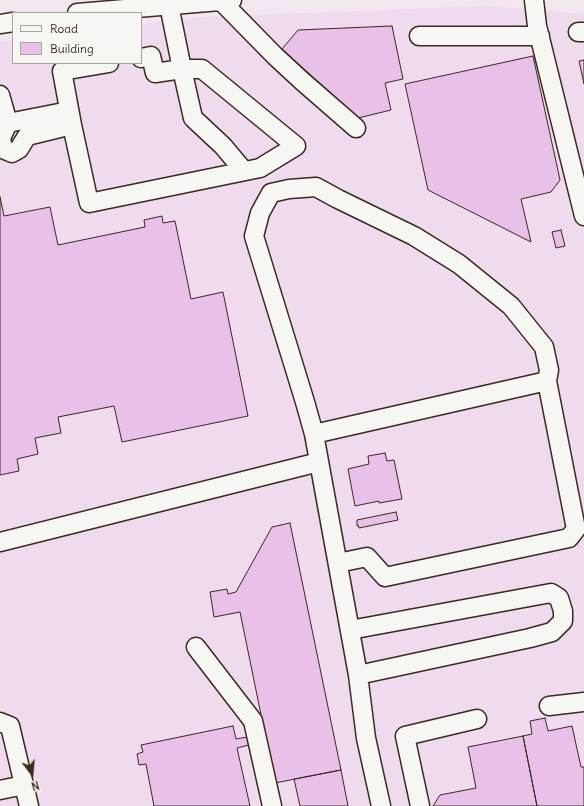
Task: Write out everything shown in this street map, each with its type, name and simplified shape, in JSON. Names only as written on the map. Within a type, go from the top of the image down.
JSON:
[{"type":"street","points":[[534,0],[537,26],[584,216]]},
{"type":"street","points":[[90,12],[228,1],[276,57],[356,128]]},
{"type":"street","points":[[169,6],[192,118],[223,146],[244,171]]},
{"type":"street","points":[[0,24],[12,22]]},
{"type":"street","points":[[419,36],[540,36]]},
{"type":"street","points":[[103,64],[62,71],[70,118],[89,203],[260,168],[296,146],[202,69],[182,69],[155,73],[151,56],[142,58]]},
{"type":"street","points":[[0,95],[8,123],[1,138],[3,149],[12,153],[19,149],[27,136],[70,118]]},
{"type":"street","points":[[8,123],[70,118]]},
{"type":"street","points":[[338,562],[367,557],[385,576],[569,538],[576,530],[547,381],[549,370],[544,347],[511,306],[459,264],[414,236],[316,187],[289,189],[271,193],[260,213],[254,236],[314,434],[358,676],[366,738],[381,806]]},
{"type":"street","points":[[314,434],[547,381]]},
{"type":"street","points":[[0,542],[319,462]]},
{"type":"street","points":[[350,630],[551,593],[559,598],[564,611],[563,621],[552,632],[358,676]]},
{"type":"street","points":[[196,646],[253,722],[272,806]]},
{"type":"street","points":[[549,706],[584,702]]},
{"type":"street","points":[[420,806],[405,736],[477,719]]},
{"type":"street","points":[[0,722],[10,726],[29,806]]},
{"type":"street","points":[[0,790],[24,785]]},
{"type":"shaded area","points":[[486,6],[584,14],[584,806],[0,806],[0,42],[12,40],[12,64],[142,64],[142,24],[200,17]]},
{"type":"building","points":[[392,26],[403,79],[385,83],[391,110],[358,118],[282,49],[298,30]]},
{"type":"building","points":[[533,56],[560,180],[551,192],[521,199],[531,242],[428,190],[405,84]]},
{"type":"building","points":[[584,60],[584,84],[579,61]]},
{"type":"building","points":[[0,197],[4,216],[50,207],[58,245],[145,227],[144,220],[162,216],[163,223],[175,221],[191,299],[223,292],[248,416],[122,442],[114,406],[58,417],[61,433],[35,438],[38,454],[17,459],[19,471],[0,475]]},
{"type":"building","points":[[561,230],[565,246],[556,248],[552,232]]},
{"type":"building","points":[[385,453],[387,461],[394,460],[402,499],[379,503],[379,501],[355,506],[348,469],[369,464],[368,456]]},
{"type":"building","points":[[396,512],[398,520],[359,528],[358,525],[357,526],[357,520]]},
{"type":"building","points":[[290,523],[341,770],[275,783],[240,612],[214,617],[210,592],[227,589],[228,594],[236,592],[272,527]]},
{"type":"building","points":[[545,718],[548,731],[572,726],[581,767],[584,767],[584,806],[537,806],[523,736],[532,734],[530,721]]},
{"type":"building","points":[[233,726],[236,739],[247,737],[249,745],[237,748],[250,806],[154,806],[146,764],[139,765],[137,754],[143,752],[141,745]]},
{"type":"building","points":[[523,736],[537,806],[433,806],[440,795],[476,788],[468,747]]},
{"type":"building","points":[[341,770],[348,806],[300,806],[294,779]]}]
